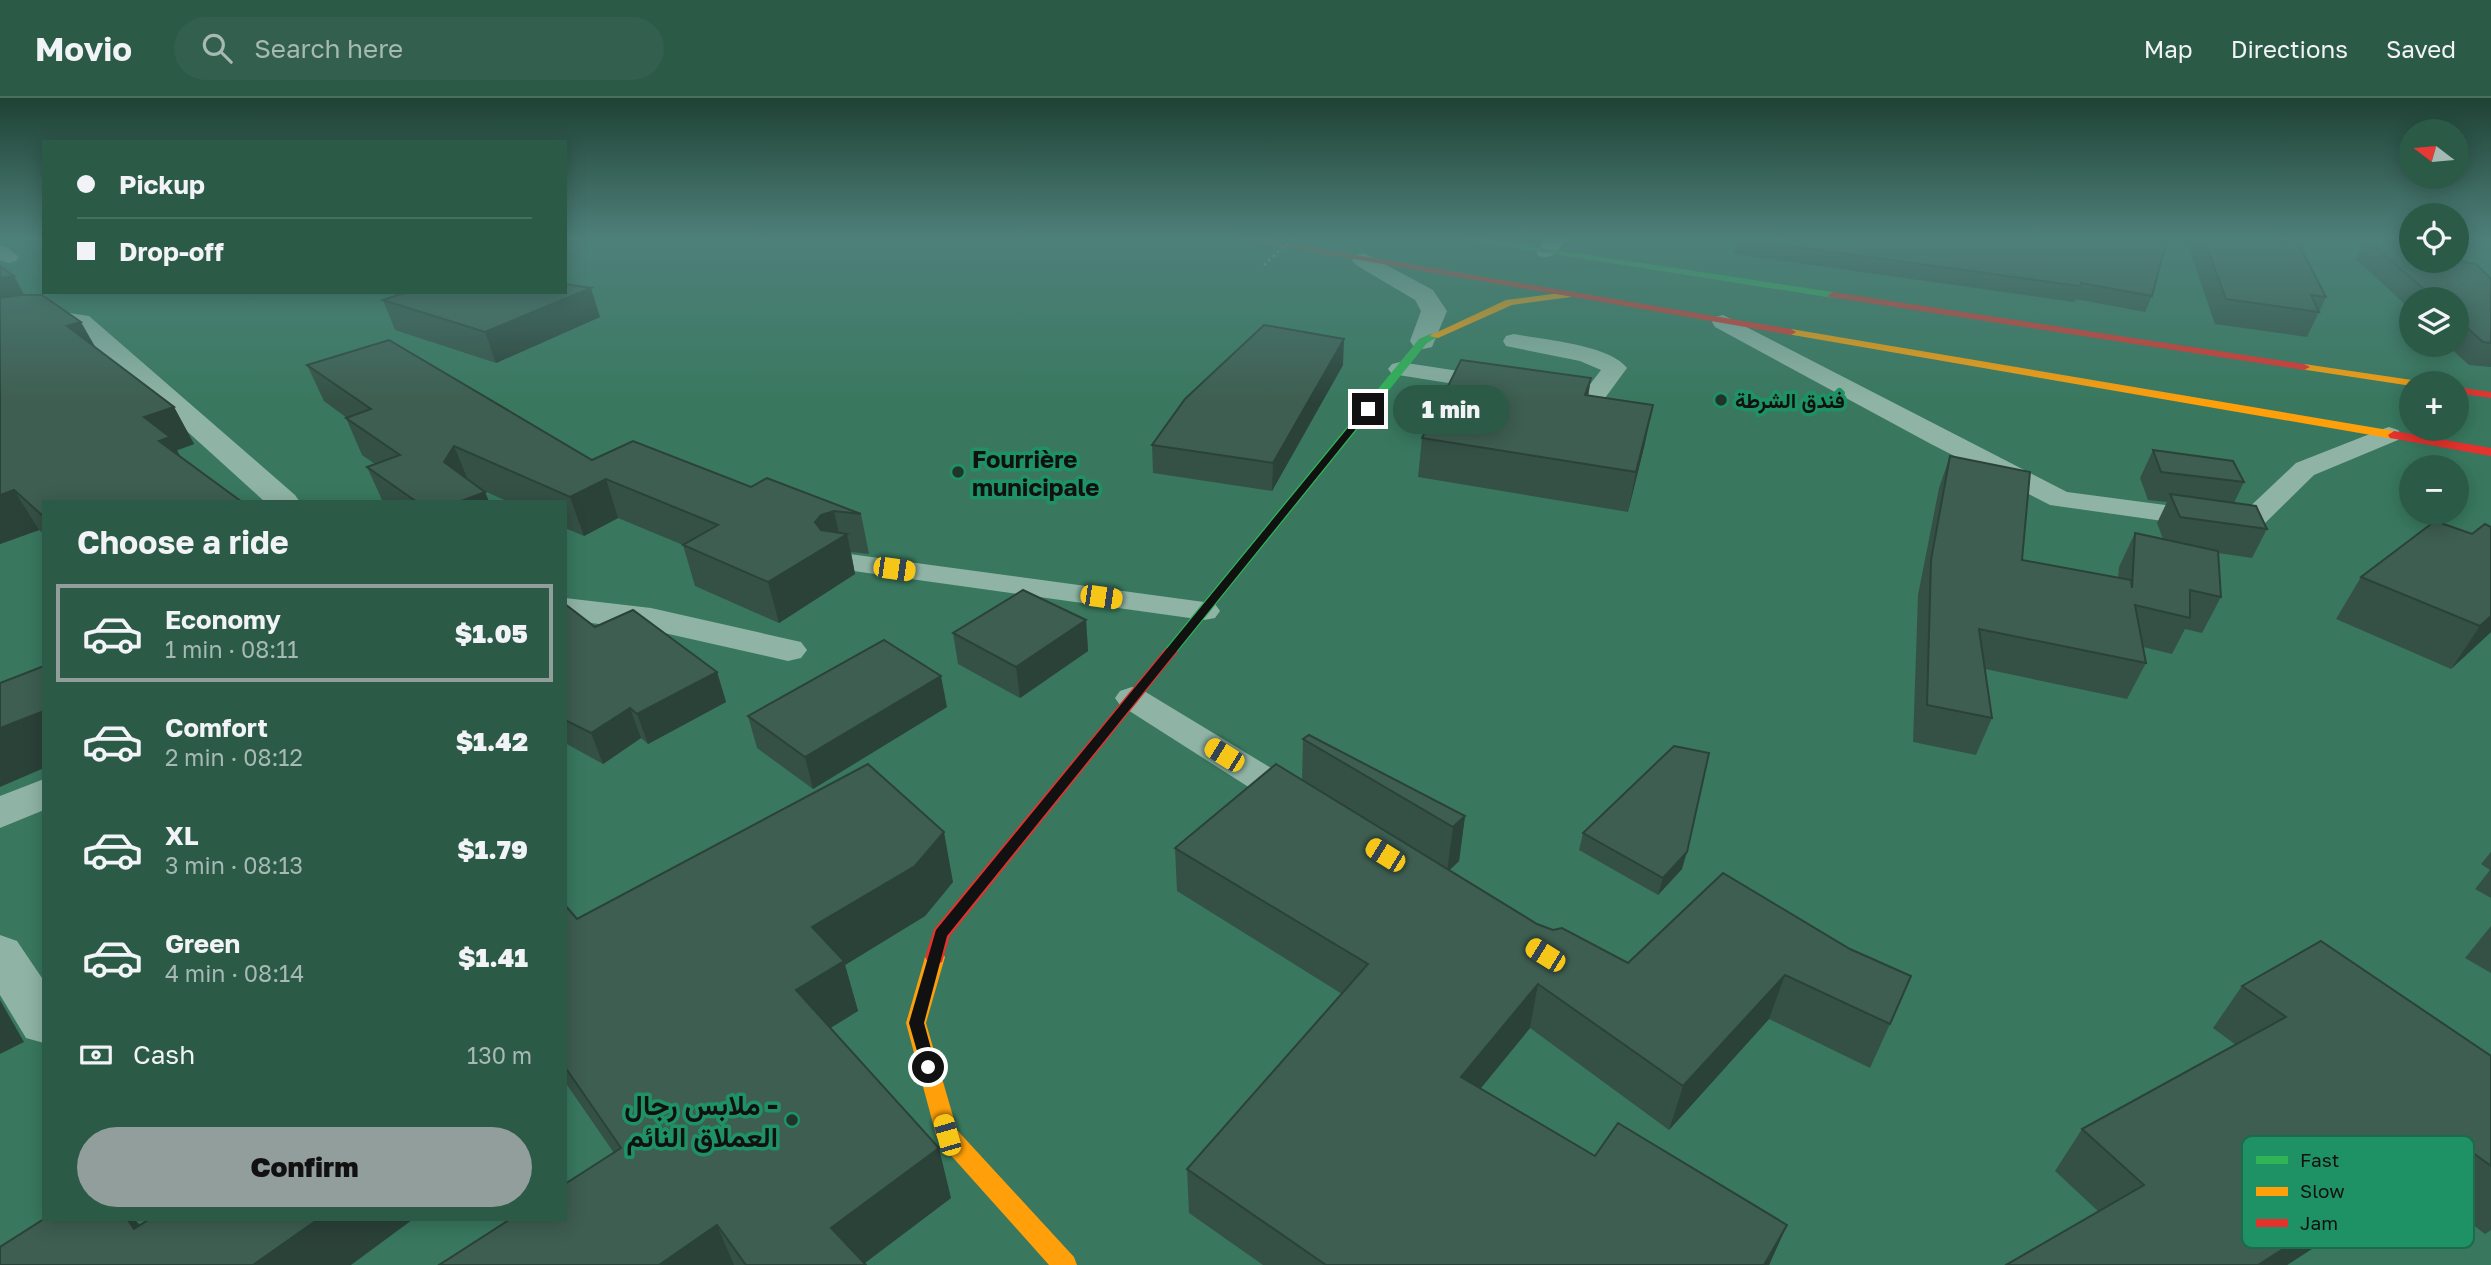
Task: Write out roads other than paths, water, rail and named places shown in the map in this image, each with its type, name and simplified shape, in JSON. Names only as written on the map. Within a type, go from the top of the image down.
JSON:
[{"type":"main road","points":[[1558,293],[2491,452]]},
{"type":"main road","points":[[1849,293],[2399,381]]},
{"type":"main road","points":[[1065,1265],[947,1135],[916,1023],[941,934],[1423,341],[1510,302],[1567,295]]},
{"type":"main road","points":[[2469,392],[2491,396]]},
{"type":"street","points":[[1421,293],[1434,311],[1423,341]]},
{"type":"street","points":[[0,326],[26,318],[55,316],[80,321],[282,500]]},
{"type":"street","points":[[567,609],[650,619],[788,650]]},
{"type":"street","points":[[0,813],[42,794]]},
{"type":"street","points":[[0,954],[42,1020]]},
{"type":"lane","points":[[1723,322],[1940,439],[2060,499],[2248,524],[2305,469],[2389,435]]},
{"type":"lane","points":[[1401,369],[1578,396],[1596,393],[1615,369],[1587,355],[1514,341]]},
{"type":"lane","points":[[842,562],[1204,611]]},
{"type":"lane","points":[[1132,698],[1321,816]]},
{"type":"place","name":"فندق الشرطة","points":[[1721,400]]},
{"type":"place","name":"Fourrière municipale","points":[[958,472]]},
{"type":"place","name":"ملابس رجال - العملاق النائم","points":[[792,1120]]}]
